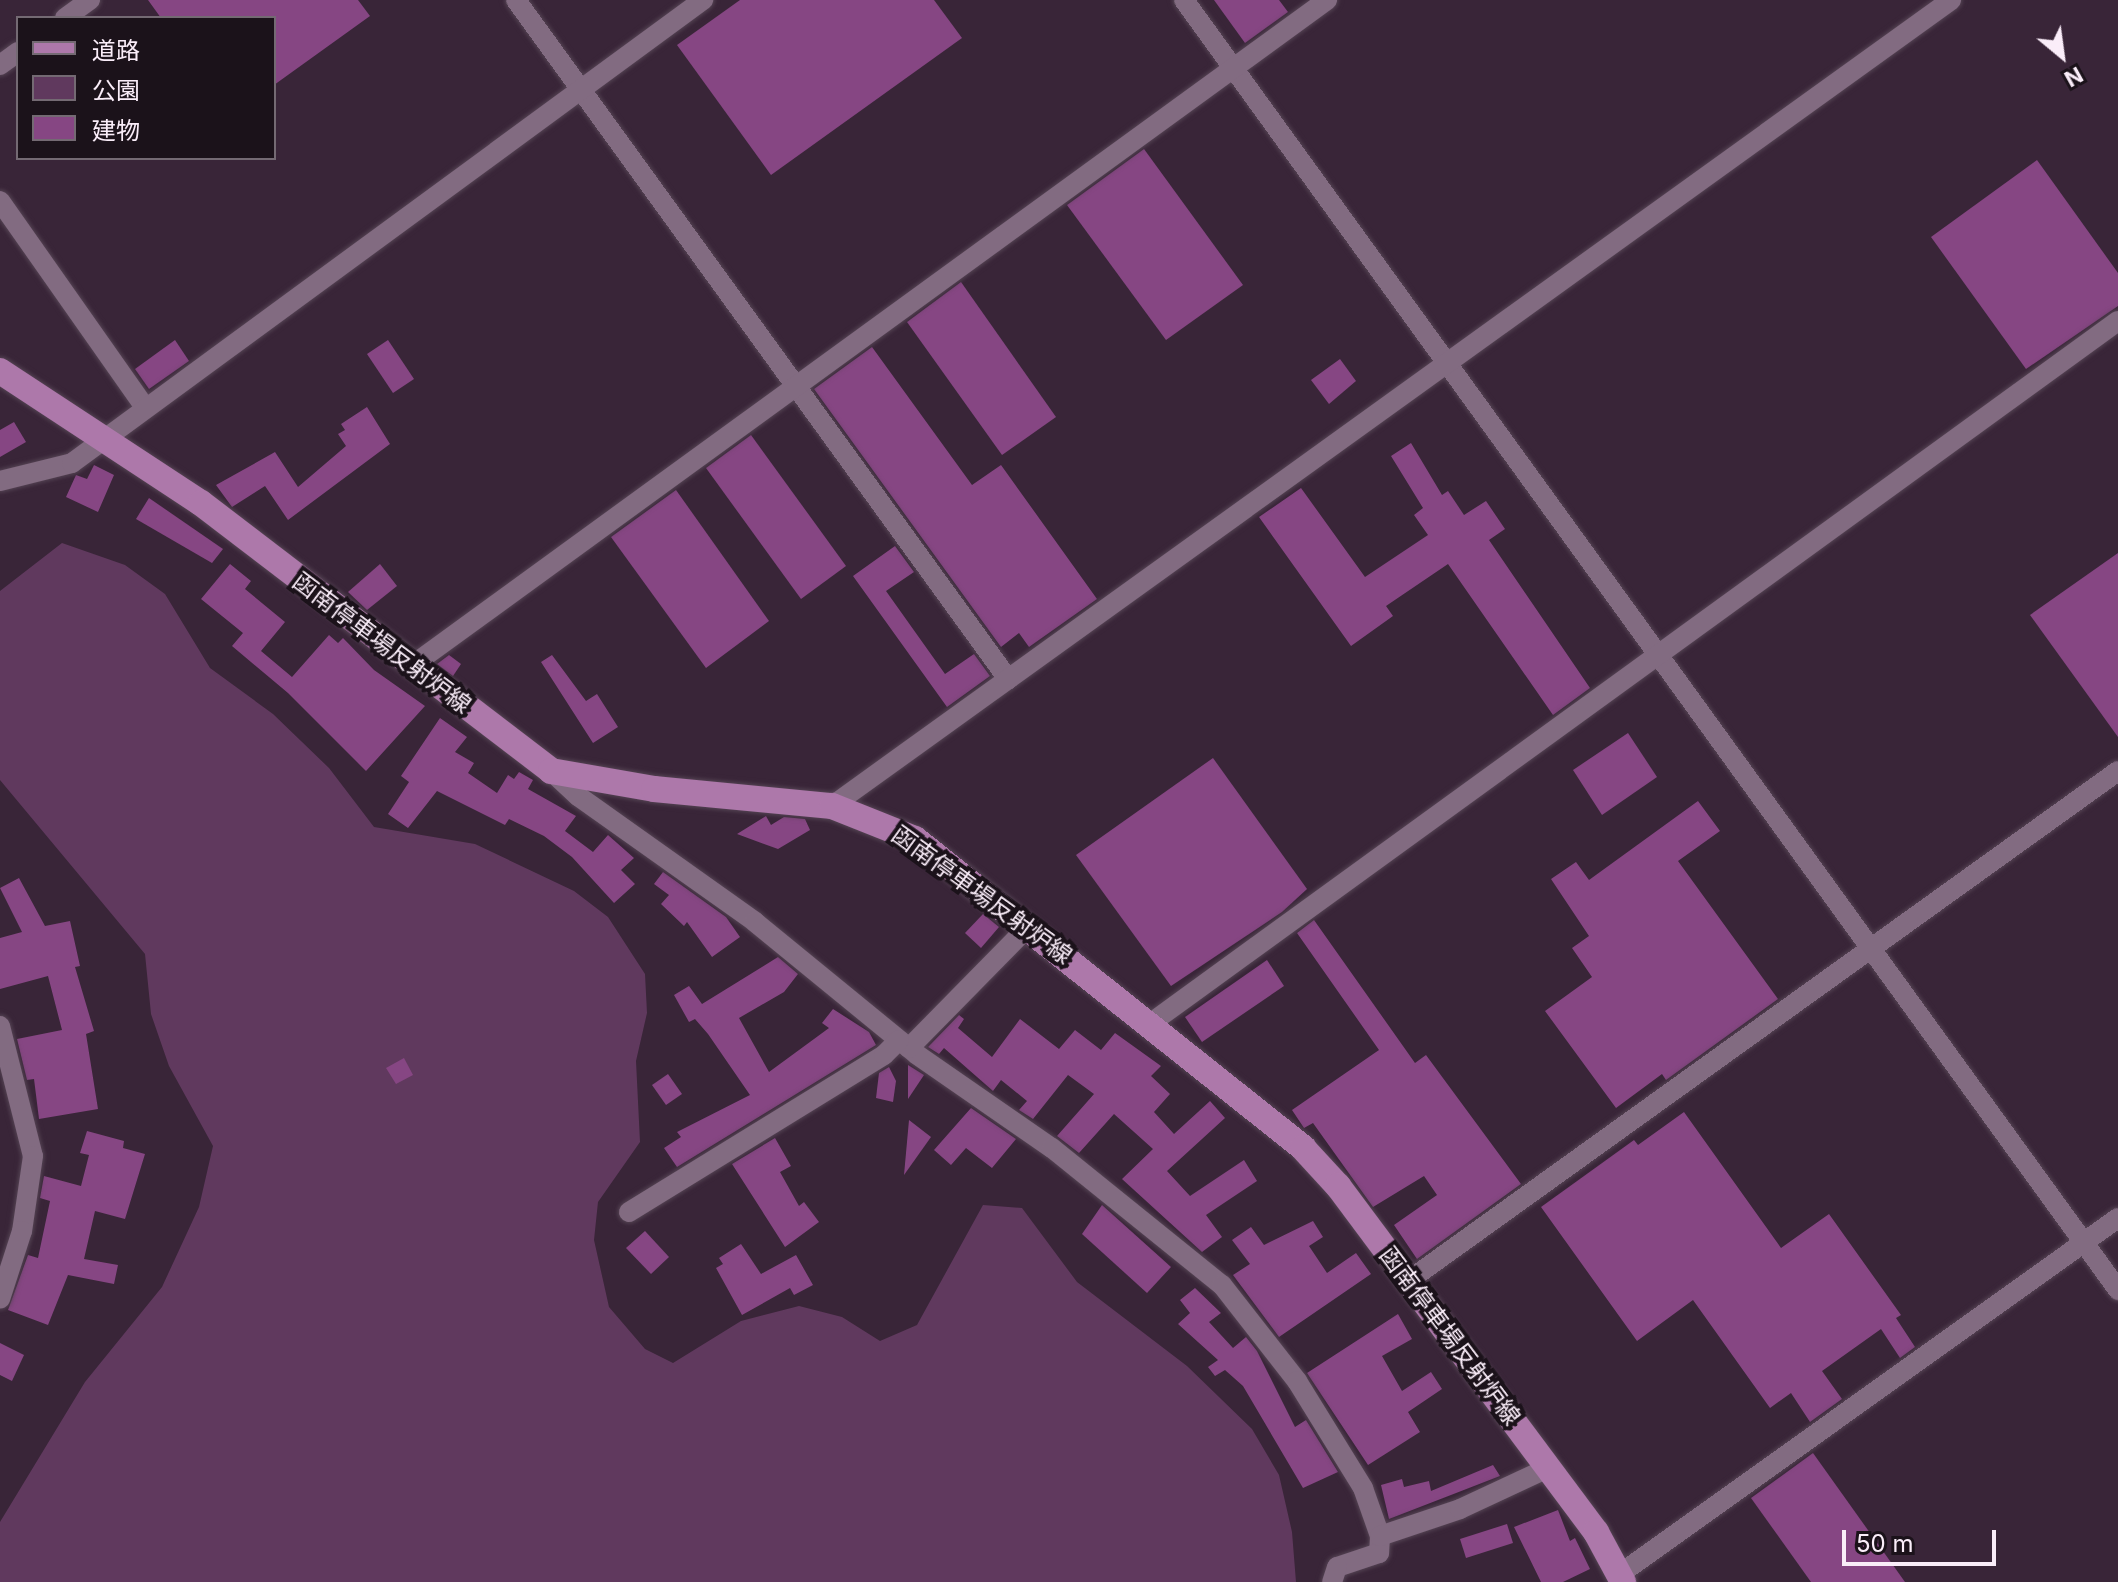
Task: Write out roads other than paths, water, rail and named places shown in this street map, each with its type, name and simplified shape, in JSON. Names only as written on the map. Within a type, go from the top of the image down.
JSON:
[{"type":"main road","name":"函南停車場反射炉線","points":[[0,371],[201,503],[410,667],[551,771],[654,789],[832,806],[915,839],[1151,1023],[1303,1148],[1338,1186],[1548,1468],[1621,1578]]},
{"type":"street","points":[[68,16],[90,0]]},
{"type":"street","points":[[516,0],[1008,679]]},
{"type":"street","points":[[0,481],[65,467],[112,444],[145,407],[703,0]]},
{"type":"street","points":[[1184,0],[2118,1290]]},
{"type":"street","points":[[410,667],[1327,0]]},
{"type":"street","points":[[832,806],[1951,0]]},
{"type":"street","points":[[0,201],[145,407]]},
{"type":"street","points":[[1151,1023],[2118,321]]},
{"type":"street","points":[[551,771],[578,796],[755,922],[904,1044],[1052,1148],[1222,1285],[1355,1468],[1380,1536],[1379,1553],[1337,1567],[1332,1582]]},
{"type":"street","points":[[1408,1281],[2118,771]]},
{"type":"street","points":[[629,1212],[904,1044],[1029,926]]},
{"type":"street","points":[[0,1026],[33,1156],[22,1231],[0,1299]]},
{"type":"street","points":[[1621,1578],[2118,1218]]},
{"type":"street","points":[[1380,1536],[1447,1515],[1548,1468]]}]
